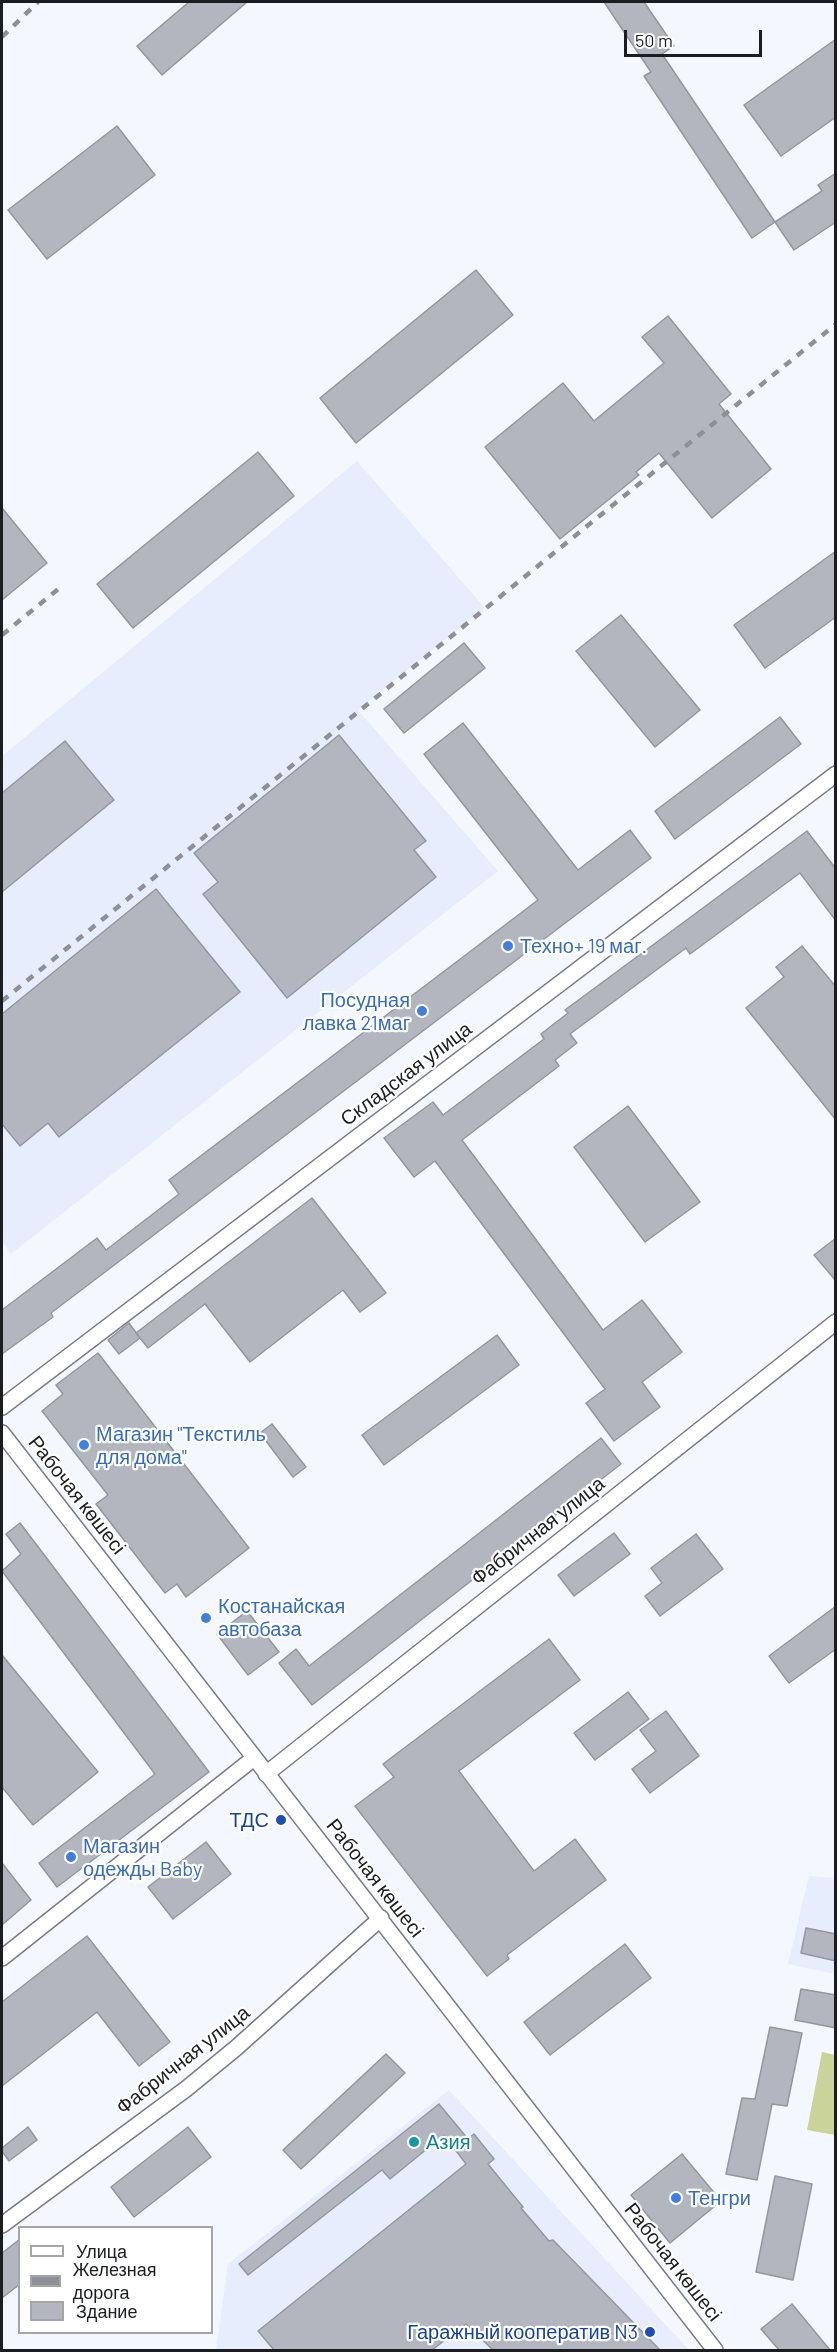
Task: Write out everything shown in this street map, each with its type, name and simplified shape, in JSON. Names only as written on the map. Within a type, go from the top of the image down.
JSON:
[{"type":"street","name":"Складская улица","points":[[2,1407],[836,774]]},
{"type":"street","name":"Фабричная улица","points":[[266,1774],[836,1322]]},
{"type":"street","name":"Рабочая көшесі","points":[[2,1433],[715,2350]]},
{"type":"street","points":[[2,1958],[254,1758]]},
{"type":"street","name":"Фабричная улица","points":[[2,2225],[186,2089],[228,2055],[381,1918]]},
{"type":"shaded area","points":[[357,461],[485,608],[358,710],[498,871],[11,1254],[2,1241],[2,756]]},
{"type":"shaded area","points":[[809,1876],[835,1878],[835,1974],[788,1964]]},
{"type":"shaded area","points":[[449,2090],[689,2350],[216,2350],[228,2264]]},
{"type":"green space","points":[[822,2052],[835,2055],[835,2135],[807,2130]]},
{"type":"building","points":[[189,2],[247,2],[162,75],[137,46]]},
{"type":"building","points":[[604,2],[644,2],[674,46],[662,54],[775,222],[752,238],[644,76],[651,72]]},
{"type":"building","points":[[836,39],[836,117],[781,156],[744,105]]},
{"type":"building","points":[[117,126],[155,175],[47,259],[8,210]]},
{"type":"building","points":[[836,173],[836,222],[794,250],[775,222],[822,191],[818,185]]},
{"type":"building","points":[[476,270],[513,315],[356,443],[320,398]]},
{"type":"building","points":[[668,316],[731,394],[719,404],[771,469],[712,518],[659,453],[636,472],[639,475],[560,539],[485,447],[563,383],[594,421],[664,363],[642,337]]},
{"type":"building","points":[[258,452],[294,496],[133,628],[97,584]]},
{"type":"building","points":[[2,508],[47,563],[2,600]]},
{"type":"building","points":[[836,551],[836,617],[765,668],[734,625]]},
{"type":"building","points":[[621,615],[700,710],[655,747],[576,651]]},
{"type":"building","points":[[464,643],[485,668],[404,733],[384,709]]},
{"type":"building","points":[[780,717],[801,744],[675,839],[655,811]]},
{"type":"building","points":[[463,723],[578,870],[630,830],[651,858],[51,1313],[53,1317],[2,1354],[2,1310],[97,1238],[106,1250],[179,1194],[169,1180],[538,900],[424,754]]},
{"type":"building","points":[[339,735],[426,841],[414,850],[436,877],[287,998],[203,894],[218,882],[194,853]]},
{"type":"building","points":[[65,741],[114,800],[2,892],[2,793]]},
{"type":"building","points":[[807,831],[836,869],[836,921],[800,873],[690,954],[686,948],[570,1034],[577,1043],[555,1060],[559,1066],[462,1140],[603,1330],[642,1300],[682,1352],[642,1382],[660,1407],[614,1441],[586,1403],[605,1389],[435,1161],[414,1177],[384,1138],[433,1102],[443,1115],[544,1039],[541,1034],[568,1013],[565,1010]]},
{"type":"building","points":[[156,889],[240,992],[59,1137],[48,1123],[20,1146],[2,1124],[2,1014]]},
{"type":"building","points":[[802,946],[836,987],[836,1120],[746,1008],[784,977],[776,967]]},
{"type":"building","points":[[628,1106],[700,1202],[645,1242],[574,1147]]},
{"type":"building","points":[[312,1198],[386,1293],[360,1312],[343,1290],[250,1362],[205,1304],[148,1348],[136,1333]]},
{"type":"building","points":[[836,1238],[836,1281],[814,1255]]},
{"type":"building","points":[[129,1323],[140,1338],[119,1354],[108,1340]]},
{"type":"building","points":[[497,1335],[519,1365],[384,1465],[362,1435]]},
{"type":"building","points":[[98,1353],[249,1548],[186,1597],[177,1584],[165,1593],[96,1504],[108,1495],[42,1411],[63,1394],[56,1385]]},
{"type":"building","points":[[272,1424],[306,1467],[293,1477],[260,1433]]},
{"type":"building","points":[[601,1438],[621,1464],[312,1705],[279,1663],[296,1649],[309,1666]]},
{"type":"building","points":[[20,1523],[209,1772],[57,1887],[39,1863],[155,1774],[2,1571],[21,1554],[6,1534]]},
{"type":"building","points":[[614,1533],[630,1554],[574,1596],[558,1575]]},
{"type":"building","points":[[696,1534],[723,1569],[660,1616],[645,1596],[662,1583],[651,1568]]},
{"type":"building","points":[[836,1606],[836,1649],[789,1683],[769,1656]]},
{"type":"building","points":[[247,1611],[279,1652],[248,1675],[217,1634]]},
{"type":"building","points":[[549,1639],[580,1680],[459,1771],[534,1871],[575,1839],[606,1880],[507,1955],[509,1959],[487,1976],[355,1806],[394,1777],[383,1764]]},
{"type":"building","points":[[2,1655],[98,1772],[33,1825],[2,1787]]},
{"type":"building","points":[[628,1692],[649,1719],[595,1760],[574,1733]]},
{"type":"building","points":[[666,1711],[699,1756],[650,1793],[632,1769],[656,1751],[640,1730]]},
{"type":"building","points":[[206,1842],[231,1874],[173,1919],[148,1887]]},
{"type":"building","points":[[2,1863],[31,1900],[2,1925]]},
{"type":"building","points":[[806,1928],[836,1934],[836,1961],[801,1953]]},
{"type":"building","points":[[87,1936],[170,2042],[139,2066],[97,2012],[2,2086],[2,2002]]},
{"type":"building","points":[[625,1944],[651,1978],[550,2055],[524,2022]]},
{"type":"building","points":[[801,1989],[836,1995],[836,2028],[795,2020]]},
{"type":"building","points":[[770,2027],[802,2033],[787,2106],[772,2104],[757,2180],[726,2174],[742,2098],[755,2099]]},
{"type":"building","points":[[386,2054],[405,2073],[301,2169],[283,2150]]},
{"type":"building","points":[[439,2104],[468,2139],[474,2134],[494,2159],[488,2164],[549,2241],[553,2240],[660,2350],[493,2350],[466,2324],[432,2350],[274,2350],[258,2331],[466,2164],[444,2135],[390,2179],[382,2170],[248,2275],[239,2264]]},
{"type":"building","points":[[28,2127],[37,2140],[9,2161],[2,2148]]},
{"type":"building","points":[[188,2127],[211,2157],[134,2217],[111,2187]]},
{"type":"building","name":"Тенгри","points":[[682,2154],[721,2201],[670,2243],[631,2195]]},
{"type":"building","points":[[775,2176],[812,2184],[793,2280],[756,2272]]},
{"type":"building","points":[[18,2241],[18,2286],[2,2298],[2,2253]]},
{"type":"building","points":[[792,2304],[830,2350],[779,2350],[761,2329]]},
{"type":"railway","points":[[2,37],[38,2]]},
{"type":"railway","points":[[2,1001],[836,324]]},
{"type":"railway","points":[[2,635],[62,586]]},
{"type":"place","name":"Техно+ 19 маг.","points":[[508,946]]},
{"type":"place","name":"Посудная лавка 21маг","points":[[422,1011]]},
{"type":"place","name":"Магазин \"Текстиль для дома\"","points":[[84,1445]]},
{"type":"place","name":"Костанайская автобаза","points":[[206,1618]]},
{"type":"place","name":"ТДС","points":[[281,1820]]},
{"type":"place","name":"Магазин одежды Baby","points":[[71,1857]]},
{"type":"place","name":"Азия","points":[[414,2142]]},
{"type":"place","name":"Тенгри","points":[[676,2198]]},
{"type":"place","name":"Гаражный кооператив N3","points":[[650,2332]]}]
